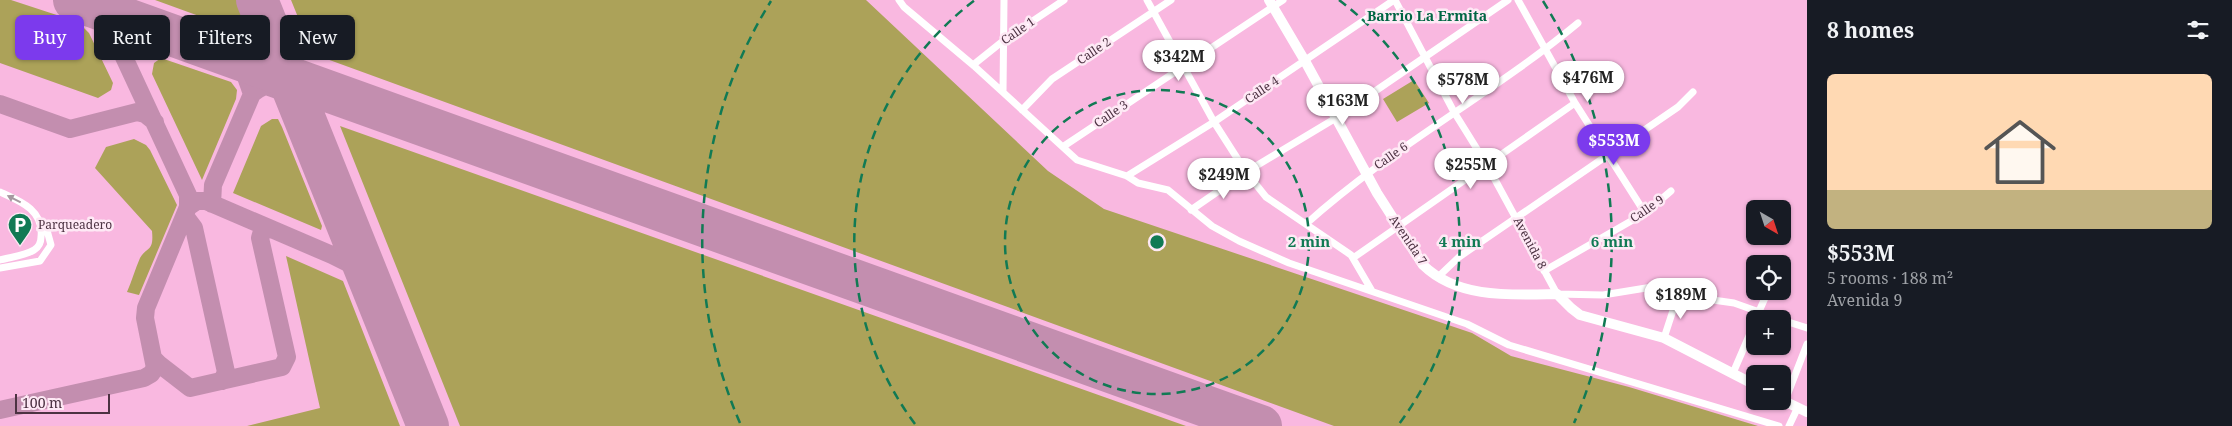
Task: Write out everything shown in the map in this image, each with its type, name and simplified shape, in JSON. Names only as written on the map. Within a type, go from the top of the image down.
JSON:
[{"type":"street","points":[[900,0],[904,7],[973,65],[1078,160],[1127,176],[1138,183],[1168,190],[1179,197],[1191,210],[1212,226],[1239,241],[1289,262],[1467,324],[1509,345],[1779,426]]},
{"type":"street","points":[[1003,92],[1004,0]]},
{"type":"street","name":"Calle 1","points":[[973,65],[1003,41],[1064,0]]},
{"type":"street","points":[[1147,0],[1214,122],[1246,172],[1266,197],[1353,258],[1372,291]]},
{"type":"street","name":"Calle 2","points":[[1022,110],[1052,79],[1171,0]]},
{"type":"street","name":"Calle 3","points":[[1064,146],[1183,66],[1271,3],[1283,0]]},
{"type":"street","name":"Avenida 8","points":[[1394,0],[1426,56],[1454,112],[1517,218],[1557,294],[1580,314],[1664,338],[1746,380]]},
{"type":"street","name":"Calle 4","points":[[1127,176],[1214,122],[1394,0]]},
{"type":"street","points":[[1191,210],[1246,172],[1336,118],[1508,0]]},
{"type":"street","points":[[1518,0],[1575,103],[1645,213]]},
{"type":"street","name":"Avenida 7","points":[[1271,3],[1305,61],[1366,174],[1398,227],[1423,264],[1438,277],[1458,286],[1495,294],[1603,295],[1652,287],[1678,295],[1734,303],[1746,311]]},
{"type":"street","name":"Calle 6","points":[[1306,224],[1366,174],[1545,50],[1578,23]]},
{"type":"street","points":[[1438,277],[1459,257],[1678,107],[1693,92]]},
{"type":"street","points":[[1353,258],[1575,103]]},
{"type":"street","name":"Calle 9","points":[[1544,271],[1645,213],[1671,191]]},
{"type":"street","points":[[0,192],[33,210],[38,219],[41,235],[39,244],[34,250],[0,260]]},
{"type":"street","points":[[0,268],[40,261],[50,246],[45,223]]},
{"type":"street","points":[[1664,338],[1678,295]]},
{"type":"street","name":"Avenida 7","points":[[1791,322],[1807,328]]},
{"type":"street","points":[[1733,373],[1746,343]]},
{"type":"street","points":[[1791,383],[1807,344]]},
{"type":"street","points":[[1788,426],[1802,409]]},
{"type":"shaded area","points":[[0,0],[11,0],[57,15],[15,15],[15,60],[84,60],[84,28],[94,43],[94,60],[102,60],[113,83],[111,90],[98,98],[0,63]]},
{"type":"shaded area","points":[[155,0],[239,0],[245,15],[196,15]]},
{"type":"shaded area","points":[[291,0],[866,0],[1048,171],[1104,209],[1472,333],[1511,356],[1629,387],[1758,426],[1334,426],[329,60],[355,60],[355,15],[297,15]]},
{"type":"shaded area","points":[[158,60],[167,60],[231,82],[237,90],[236,99],[202,180],[152,74],[154,63]]},
{"type":"shaded area","points":[[1414,80],[1429,103],[1397,122],[1383,99]]},
{"type":"shaded area","points":[[272,119],[278,119],[282,127],[322,226],[321,230],[233,193],[261,126]]},
{"type":"shaded area","points":[[340,126],[1186,426],[460,426]]},
{"type":"shaded area","points":[[134,139],[146,145],[150,150],[177,205],[139,295],[127,292],[140,258],[151,246],[152,231],[95,168],[106,147]]},
{"type":"shaded area","points":[[286,256],[343,281],[400,426],[247,426],[320,408]]},
{"type":"taxiway","points":[[0,410],[144,378],[151,374],[155,368],[145,318],[146,308],[188,207],[188,195],[110,27],[96,8]]},
{"type":"taxiway","points":[[233,60],[245,74],[252,94]]},
{"type":"taxiway","points":[[252,94],[265,60]]},
{"type":"taxiway","points":[[212,204],[213,185],[252,94],[258,89],[272,84],[312,85]]},
{"type":"taxiway","points":[[269,87],[289,94],[298,104]]},
{"type":"taxiway","points":[[0,104],[70,129],[137,112],[145,114],[155,122]]},
{"type":"taxiway","points":[[188,207],[197,201],[206,201],[332,255],[366,272]]},
{"type":"taxiway","points":[[185,216],[194,228],[226,372],[222,381]]},
{"type":"taxiway","points":[[153,358],[190,388],[282,367],[287,357],[260,238],[262,231],[271,229]]},
{"type":"taxiway","points":[[332,255],[346,251],[353,239]]},
{"type":"runway","points":[[74,0],[1261,426]]},
{"type":"runway","points":[[257,0],[428,426]]},
{"type":"place","name":"Parqueadero","points":[[20,246]]},
{"type":"district","name":"Barrio La Ermita","points":[[1427,16]]}]
